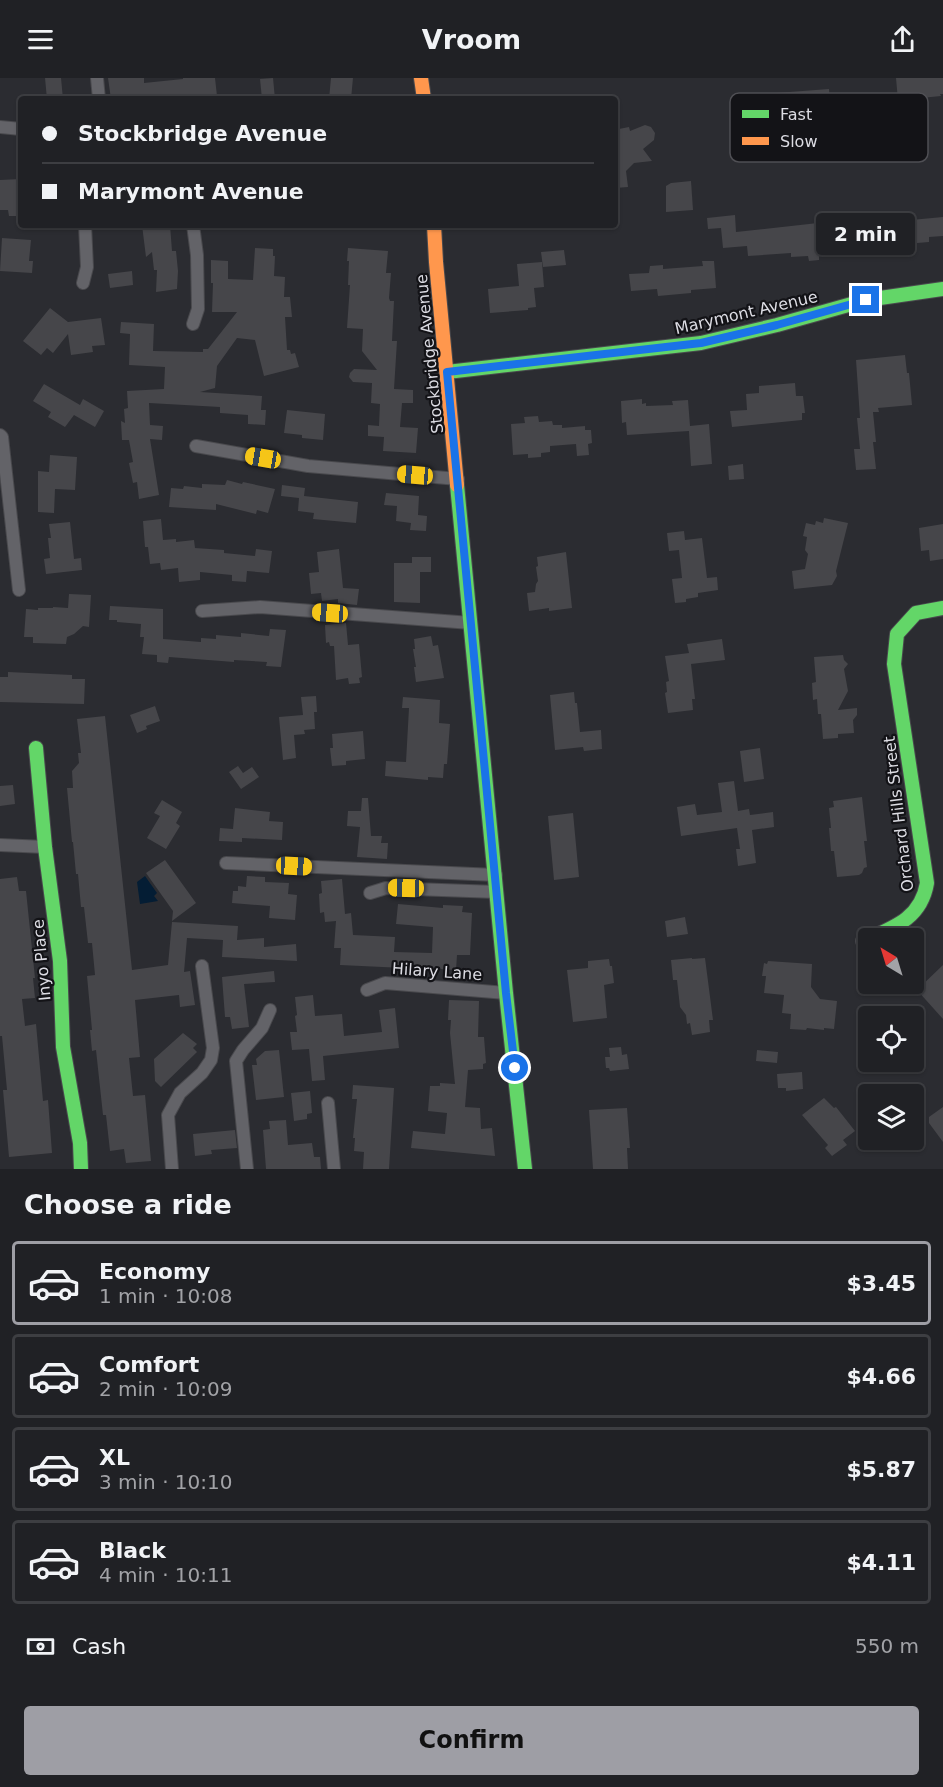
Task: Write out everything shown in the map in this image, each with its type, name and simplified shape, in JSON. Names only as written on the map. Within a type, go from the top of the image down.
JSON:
[{"type":"street","points":[[97,78],[99,96]]},
{"type":"street","points":[[424,96],[421,78],[430,78]]},
{"type":"street","points":[[0,128],[18,129]]},
{"type":"street","points":[[83,283],[87,267],[85,228]]},
{"type":"street","points":[[193,228],[197,255],[198,309],[193,324]]},
{"type":"street","name":"Stockbridge Avenue","points":[[434,228],[506,993],[525,1169]]},
{"type":"street","name":"Marymont Avenue","points":[[447,372],[701,343],[866,300],[943,289]]},
{"type":"street","points":[[0,435],[2,436],[19,590]]},
{"type":"street","points":[[196,446],[308,466],[458,479]]},
{"type":"street","points":[[202,611],[260,607],[471,623]]},
{"type":"street","name":"Orchard Hills Street","points":[[888,928],[916,913],[926,895],[927,883],[894,664],[897,634],[916,613],[943,608]]},
{"type":"street","name":"Inyo Place","points":[[36,748],[45,847],[60,961],[63,1047],[80,1143],[81,1169]]},
{"type":"street","points":[[0,845],[45,847]]},
{"type":"street","points":[[226,863],[496,875]]},
{"type":"street","points":[[370,894],[386,888],[497,892]]},
{"type":"street","points":[[172,1169],[168,1115],[180,1093],[202,1073],[211,1060],[213,1048],[202,966]]},
{"type":"street","name":"Hilary Lane","points":[[367,990],[385,983],[506,993]]},
{"type":"street","points":[[247,1169],[236,1061],[262,1028],[270,1010]]},
{"type":"street","points":[[328,1103],[334,1169]]},
{"type":"water","points":[[145,876],[157,893],[154,896],[158,901],[140,904],[137,882]]},
{"type":"building","points":[[45,78],[61,78],[63,96],[47,96]]},
{"type":"building","points":[[108,78],[144,78],[144,83],[183,78],[215,78],[217,96],[111,96]]},
{"type":"building","points":[[273,78],[275,96],[262,96],[260,79]]},
{"type":"building","points":[[331,78],[353,78],[351,96],[329,96]]},
{"type":"building","points":[[896,78],[943,78],[941,96],[928,97],[928,93],[897,93]]},
{"type":"building","points":[[829,89],[829,93],[776,93]]},
{"type":"building","points":[[645,125],[651,127],[655,133],[654,140],[643,149],[652,161],[634,163],[626,171],[628,187],[618,188],[618,130],[629,127],[630,131]]},
{"type":"building","points":[[18,179],[18,216],[9,216],[8,210],[0,210],[0,180]]},
{"type":"building","points":[[691,181],[693,210],[666,212],[666,186],[671,183]]},
{"type":"building","points":[[735,215],[736,232],[818,223],[819,234],[833,232],[833,237],[846,236],[847,249],[835,250],[835,254],[819,255],[819,260],[809,261],[808,256],[791,257],[791,253],[748,256],[747,246],[723,248],[721,228],[708,229],[707,218]]},
{"type":"building","points":[[943,217],[943,236],[929,237],[929,242],[917,243],[917,238],[912,239],[911,220]]},
{"type":"building","points":[[142,228],[170,228],[172,251],[176,251],[177,289],[156,292],[157,270],[154,270],[152,252],[146,257]]},
{"type":"building","points":[[2,238],[31,240],[29,261],[33,261],[32,273],[0,271]]},
{"type":"building","points":[[255,248],[273,249],[274,276],[285,277],[284,297],[290,297],[292,317],[285,317],[287,350],[290,350],[291,354],[295,353],[299,367],[264,376],[255,340],[237,338],[217,366],[215,388],[200,392],[262,396],[261,410],[266,410],[265,425],[248,424],[248,415],[220,413],[220,407],[149,403],[150,425],[163,426],[162,440],[150,439],[159,495],[139,499],[137,482],[133,483],[129,463],[133,462],[129,440],[122,440],[121,421],[125,423],[124,409],[128,408],[127,391],[164,389],[165,367],[129,365],[130,334],[120,333],[121,322],[154,324],[153,351],[203,352],[203,349],[208,349],[237,312],[212,312],[211,260],[228,261],[228,279],[253,280]]},
{"type":"building","points":[[348,248],[388,251],[386,273],[391,273],[389,298],[390,301],[394,301],[392,341],[397,341],[394,389],[413,390],[413,403],[402,403],[400,427],[418,428],[416,453],[383,451],[384,437],[368,436],[368,425],[379,426],[380,404],[371,403],[372,383],[353,382],[349,377],[354,369],[377,370],[362,351],[363,329],[347,328],[350,285],[348,285]]},
{"type":"building","points":[[564,250],[566,265],[543,267],[541,252]]},
{"type":"building","points":[[702,261],[714,261],[716,288],[658,296],[657,289],[631,291],[629,274],[649,273],[650,266],[663,265],[663,269],[703,266]]},
{"type":"building","points":[[542,262],[544,287],[534,288],[536,307],[528,308],[528,310],[490,313],[488,289],[519,286],[517,264]]},
{"type":"building","points":[[132,271],[133,285],[110,288],[108,274]]},
{"type":"building","points":[[50,308],[68,322],[101,318],[105,345],[92,346],[93,352],[71,355],[68,334],[53,353],[47,348],[41,355],[23,341]]},
{"type":"building","points":[[905,355],[912,405],[878,408],[879,412],[873,412],[876,469],[856,470],[854,449],[860,449],[857,418],[860,418],[856,360]]},
{"type":"building","points":[[795,383],[796,396],[803,396],[805,413],[802,413],[802,420],[732,427],[730,411],[747,410],[746,394],[759,393],[759,386]]},
{"type":"building","points":[[44,384],[80,405],[83,399],[104,411],[95,427],[74,415],[65,427],[48,417],[51,412],[33,401]]},
{"type":"building","points":[[642,399],[642,404],[646,403],[646,406],[673,405],[672,401],[688,400],[690,426],[709,424],[712,464],[691,466],[689,431],[627,435],[626,422],[622,423],[621,401]]},
{"type":"building","points":[[287,410],[325,414],[323,440],[284,433]]},
{"type":"building","points":[[538,416],[539,422],[552,421],[553,425],[562,425],[562,428],[585,426],[585,430],[591,430],[592,443],[588,444],[589,455],[577,456],[576,444],[550,446],[550,452],[541,453],[541,457],[528,458],[528,454],[513,455],[511,424],[525,423],[524,417]]},
{"type":"building","points":[[50,455],[77,457],[75,490],[55,489],[54,513],[38,512],[38,471],[49,472]]},
{"type":"building","points":[[743,464],[744,479],[729,480],[728,466]]},
{"type":"building","points":[[227,480],[275,489],[268,513],[257,510],[256,514],[216,504],[216,510],[169,507],[171,488],[183,489],[184,486],[202,488],[202,484],[225,485]]},
{"type":"building","points":[[282,485],[305,488],[304,496],[358,502],[356,523],[313,519],[314,513],[298,511],[299,498],[281,496]]},
{"type":"building","points":[[386,493],[419,496],[418,515],[427,516],[426,531],[410,530],[411,523],[396,521],[397,506],[384,505]]},
{"type":"building","points":[[824,518],[848,523],[836,571],[837,576],[832,585],[794,589],[792,571],[805,569],[808,554],[805,550],[807,537],[803,536],[806,523],[815,525],[816,521],[823,523]]},
{"type":"building","points":[[161,519],[163,540],[176,539],[176,542],[194,540],[195,548],[224,550],[224,553],[255,556],[256,549],[272,551],[269,573],[247,571],[246,582],[232,581],[232,575],[200,572],[200,580],[179,582],[178,568],[161,570],[160,563],[150,564],[148,547],[145,547],[143,521]]},
{"type":"building","points":[[70,522],[74,559],[81,558],[82,570],[46,574],[44,559],[50,558],[49,524]]},
{"type":"building","points":[[943,524],[943,559],[930,561],[929,550],[921,551],[919,528]]},
{"type":"building","points":[[684,531],[685,540],[702,538],[707,578],[717,577],[718,590],[698,593],[698,597],[686,599],[686,602],[675,603],[672,579],[682,578],[679,550],[669,551],[667,533]]},
{"type":"building","points":[[339,549],[343,588],[359,589],[357,605],[338,603],[338,599],[322,601],[321,593],[311,594],[309,573],[319,572],[317,552]]},
{"type":"building","points":[[566,552],[572,608],[529,611],[527,593],[535,592],[538,581],[537,557]]},
{"type":"building","points":[[412,557],[431,557],[431,572],[420,572],[420,603],[394,602],[394,563],[412,563]]},
{"type":"building","points":[[69,594],[91,595],[89,627],[83,626],[67,637],[66,644],[33,643],[33,637],[24,637],[26,609],[68,608]]},
{"type":"building","points":[[110,606],[163,609],[163,639],[201,642],[201,638],[216,639],[216,635],[241,637],[241,633],[269,636],[270,629],[286,630],[281,667],[266,666],[267,662],[169,657],[168,663],[157,662],[157,655],[142,654],[144,637],[140,637],[141,624],[109,620]]},
{"type":"building","points":[[346,623],[348,645],[359,644],[362,677],[359,678],[360,683],[349,684],[348,678],[336,680],[334,646],[330,646],[329,642],[326,643],[325,625]]},
{"type":"building","points":[[431,636],[433,646],[438,645],[444,678],[416,682],[414,639]]},
{"type":"building","points":[[722,639],[725,660],[691,664],[695,699],[692,699],[693,710],[668,713],[665,693],[667,692],[666,682],[669,681],[665,656],[689,653],[687,644]]},
{"type":"building","points":[[843,655],[848,664],[844,669],[848,691],[838,710],[857,708],[857,715],[853,720],[854,733],[838,734],[838,738],[823,739],[821,714],[818,714],[817,699],[813,700],[812,683],[816,682],[814,657]]},
{"type":"building","points":[[8,672],[72,675],[72,679],[85,679],[84,704],[0,702],[0,677],[8,677]]},
{"type":"building","points":[[574,692],[580,732],[601,730],[602,749],[584,751],[583,747],[555,750],[550,695]]},
{"type":"building","points":[[316,696],[315,729],[304,730],[305,734],[294,735],[296,758],[283,760],[279,717],[303,715],[301,697]]},
{"type":"building","points":[[403,697],[440,700],[439,723],[450,724],[447,764],[444,764],[443,778],[428,777],[428,780],[385,776],[386,761],[406,762],[409,708],[402,708]]},
{"type":"building","points":[[155,706],[160,721],[146,726],[147,729],[137,733],[130,715]]},
{"type":"building","points":[[105,716],[132,970],[168,965],[172,922],[238,926],[237,940],[264,938],[264,947],[296,944],[297,961],[222,957],[223,940],[187,938],[184,972],[190,971],[195,1005],[180,1007],[179,995],[135,1000],[140,1057],[129,1058],[133,1096],[145,1095],[151,1161],[126,1163],[124,1149],[110,1151],[106,1115],[103,1115],[96,1050],[92,1051],[87,976],[95,975],[92,943],[88,943],[84,907],[81,907],[67,788],[73,788],[72,771],[79,763],[78,753],[81,753],[77,719]]},
{"type":"building","points":[[363,731],[365,759],[346,761],[346,765],[332,766],[330,748],[333,748],[332,734]]},
{"type":"building","points":[[760,748],[764,779],[744,782],[740,751]]},
{"type":"building","points":[[238,766],[243,773],[252,767],[259,777],[241,789],[229,772]]},
{"type":"building","points":[[734,781],[738,811],[749,809],[750,815],[773,812],[774,827],[752,830],[756,863],[738,866],[736,849],[740,849],[737,828],[681,836],[677,807],[695,804],[697,815],[722,812],[718,783]]},
{"type":"building","points":[[13,785],[15,804],[0,806],[0,786]]},
{"type":"building","points":[[862,797],[867,841],[864,841],[867,867],[859,875],[837,877],[834,851],[831,851],[829,808],[834,807],[833,801]]},
{"type":"building","points":[[362,798],[368,798],[371,836],[382,836],[381,843],[388,843],[387,859],[357,857],[360,827],[347,826],[348,811],[361,811]]},
{"type":"building","points":[[162,800],[182,812],[176,823],[180,826],[166,849],[147,838],[160,816],[154,813]]},
{"type":"building","points":[[235,808],[270,812],[269,821],[283,822],[282,840],[242,838],[242,842],[219,841],[220,828],[233,829]]},
{"type":"building","points":[[573,813],[579,877],[554,880],[548,816]]},
{"type":"building","points":[[165,860],[196,903],[172,921],[173,911],[146,873]]},
{"type":"building","points":[[247,876],[265,877],[265,882],[289,883],[288,894],[297,895],[295,920],[269,918],[270,906],[232,903],[233,891],[238,891],[238,886],[246,887]]},
{"type":"building","points":[[17,877],[19,891],[26,891],[35,978],[33,978],[35,998],[22,999],[25,1026],[36,1024],[43,1101],[48,1100],[52,1153],[9,1157],[3,1090],[7,1090],[2,1036],[0,1036],[0,879]]},
{"type":"building","points":[[342,879],[345,914],[351,913],[353,935],[395,937],[394,952],[432,953],[433,927],[396,924],[398,904],[443,908],[443,905],[463,906],[462,912],[472,913],[470,955],[457,955],[456,970],[421,968],[420,974],[404,973],[404,968],[340,965],[341,948],[334,948],[336,921],[325,922],[324,912],[320,913],[319,894],[322,893],[321,881]]},
{"type":"building","points":[[685,917],[688,934],[667,937],[665,921]]},
{"type":"building","points":[[705,958],[713,1020],[709,1020],[710,1032],[692,1035],[690,1023],[687,1024],[686,1015],[680,1007],[677,980],[673,980],[671,960]]},
{"type":"building","points":[[609,959],[614,983],[604,985],[607,1018],[573,1022],[567,970],[588,968],[588,961]]},
{"type":"building","points":[[768,961],[812,964],[811,987],[820,999],[837,1001],[834,1029],[790,1029],[791,1014],[782,1013],[784,995],[764,993],[766,976],[762,976],[764,963],[767,964]]},
{"type":"building","points":[[943,965],[943,1019],[921,994],[924,994],[924,983]]},
{"type":"building","points":[[274,971],[275,982],[244,984],[249,1027],[232,1029],[230,1017],[225,1017],[222,977]]},
{"type":"building","points":[[313,995],[315,1016],[342,1014],[344,1036],[382,1032],[379,1010],[395,1008],[399,1048],[323,1056],[325,1080],[312,1081],[309,1049],[292,1050],[290,1032],[297,1032],[295,997]]},
{"type":"building","points":[[449,1000],[479,1001],[478,1037],[484,1037],[486,1063],[483,1064],[483,1069],[468,1070],[465,1107],[480,1108],[481,1129],[492,1128],[495,1156],[411,1148],[413,1131],[445,1134],[447,1113],[428,1111],[430,1086],[440,1086],[440,1083],[455,1084],[450,1033],[451,1020],[448,1020]]},
{"type":"building","points":[[183,1033],[197,1044],[193,1048],[197,1052],[161,1087],[155,1081],[154,1059]]},
{"type":"building","points":[[621,1047],[622,1055],[627,1054],[629,1069],[610,1071],[606,1068],[605,1057],[610,1057],[609,1048]]},
{"type":"building","points":[[279,1050],[284,1097],[256,1100],[252,1065],[257,1065],[256,1059],[265,1051]]},
{"type":"building","points":[[757,1050],[778,1052],[777,1063],[756,1061]]},
{"type":"building","points":[[802,1072],[803,1089],[786,1091],[786,1088],[778,1088],[777,1074]]},
{"type":"building","points":[[353,1085],[394,1088],[389,1169],[363,1169],[364,1152],[354,1151],[357,1099],[352,1099]]},
{"type":"building","points":[[310,1091],[312,1113],[307,1114],[307,1119],[294,1121],[291,1093]]},
{"type":"building","points":[[824,1098],[834,1108],[836,1107],[855,1131],[843,1140],[847,1145],[832,1156],[825,1148],[828,1145],[802,1115]]},
{"type":"building","points":[[943,1107],[943,1142],[929,1123],[929,1117]]},
{"type":"building","points":[[627,1108],[630,1148],[627,1148],[628,1169],[593,1169],[589,1110]]},
{"type":"building","points":[[286,1120],[288,1145],[312,1143],[314,1157],[320,1157],[321,1169],[266,1169],[263,1130],[270,1129],[269,1121]]},
{"type":"building","points":[[235,1130],[237,1148],[211,1150],[212,1154],[195,1156],[193,1134]]},
{"type":"traffic: fast","points":[[447,372],[701,343],[866,300],[943,289]]},
{"type":"traffic: fast","points":[[457,485],[525,1169]]},
{"type":"traffic: fast","points":[[892,928],[912,914],[924,895],[927,883],[894,664],[897,634],[916,613],[943,608]]},
{"type":"traffic: fast","points":[[36,748],[45,847],[60,961],[63,1047],[80,1143],[81,1169]]},
{"type":"traffic: slow","points":[[421,78],[424,96]]},
{"type":"traffic: slow","points":[[434,228],[457,485]]},
{"type":"route","points":[[515,1068],[447,372],[701,343],[866,300]]}]
